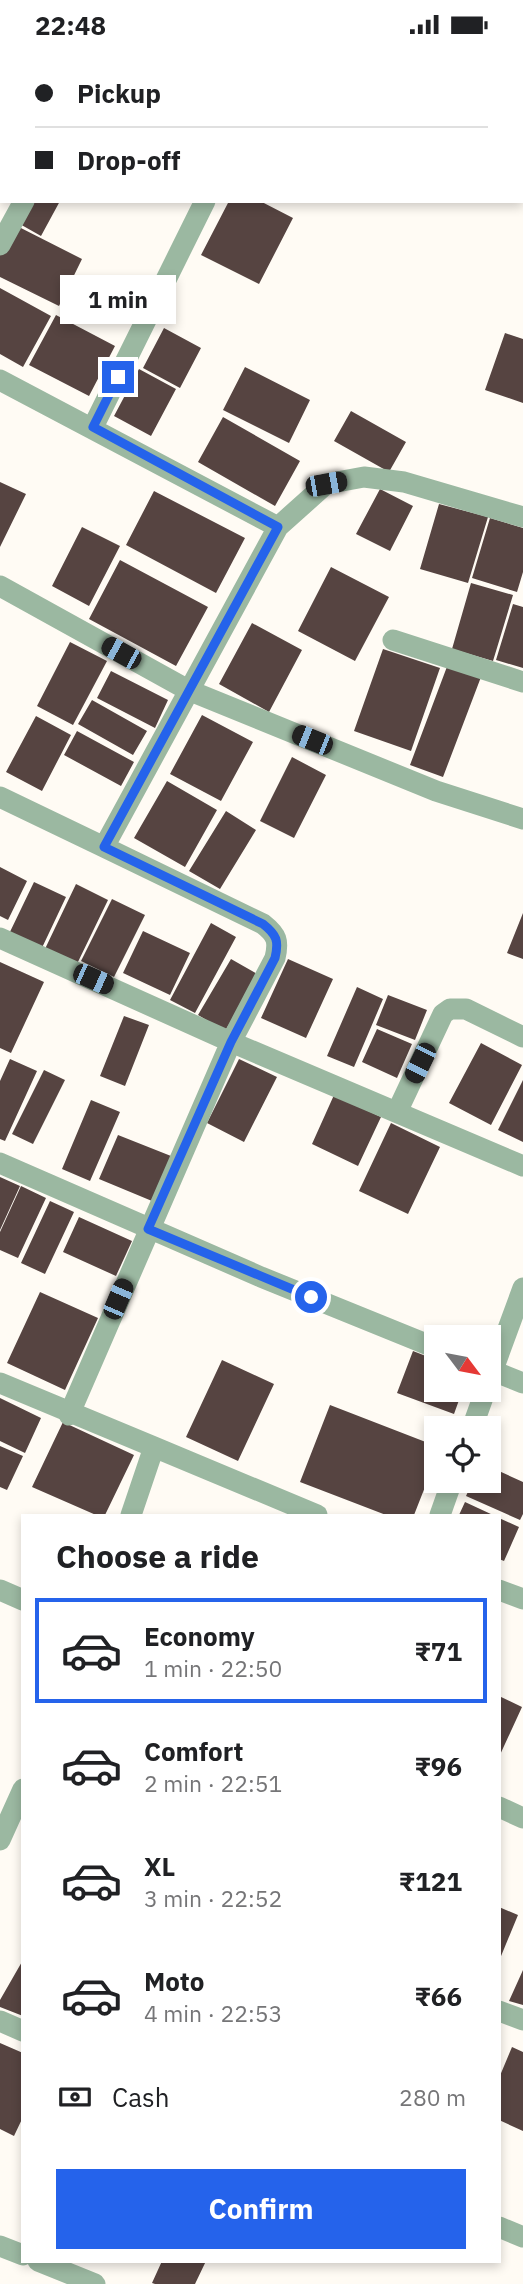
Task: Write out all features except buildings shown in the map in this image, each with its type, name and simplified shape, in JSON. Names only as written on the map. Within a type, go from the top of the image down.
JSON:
[{"type":"street","points":[[0,245],[23,203]]},
{"type":"street","points":[[93,427],[204,203]]},
{"type":"street","points":[[0,380],[278,527]]},
{"type":"street","points":[[104,847],[278,527],[326,484],[363,477],[404,482],[523,517]]},
{"type":"street","points":[[0,586],[188,690],[436,791],[523,819]]},
{"type":"street","points":[[393,640],[523,682]]},
{"type":"street","points":[[0,797],[263,924],[274,932],[278,943],[275,958],[231,1042],[69,1415]]},
{"type":"street","points":[[0,938],[231,1042],[523,1166]]},
{"type":"street","points":[[397,1112],[443,1014],[450,1009],[466,1009],[523,1037]]},
{"type":"street","points":[[0,1163],[148,1229],[424,1343]]},
{"type":"street","points":[[501,1346],[523,1288]]},
{"type":"street","points":[[501,1380],[523,1383]]},
{"type":"street","points":[[0,1384],[69,1415],[315,1514]]},
{"type":"street","points":[[131,1514],[154,1447]]},
{"type":"street","points":[[440,1514],[448,1493]]},
{"type":"street","points":[[0,1590],[21,1599]]},
{"type":"street","points":[[501,1591],[523,1599]]},
{"type":"street","points":[[0,1840],[21,1793]]},
{"type":"street","points":[[501,1808],[523,1818]]},
{"type":"street","points":[[501,2012],[523,2020]]},
{"type":"street","points":[[0,2021],[21,2030]]},
{"type":"street","points":[[501,2228],[523,2237]]},
{"type":"street","points":[[0,2246],[21,2254]]},
{"type":"street","points":[[43,2263],[95,2284]]},
{"type":"route","points":[[118,377],[93,427],[278,527],[104,847],[263,924],[274,932],[278,943],[275,958],[231,1042],[148,1229],[311,1297]]}]
